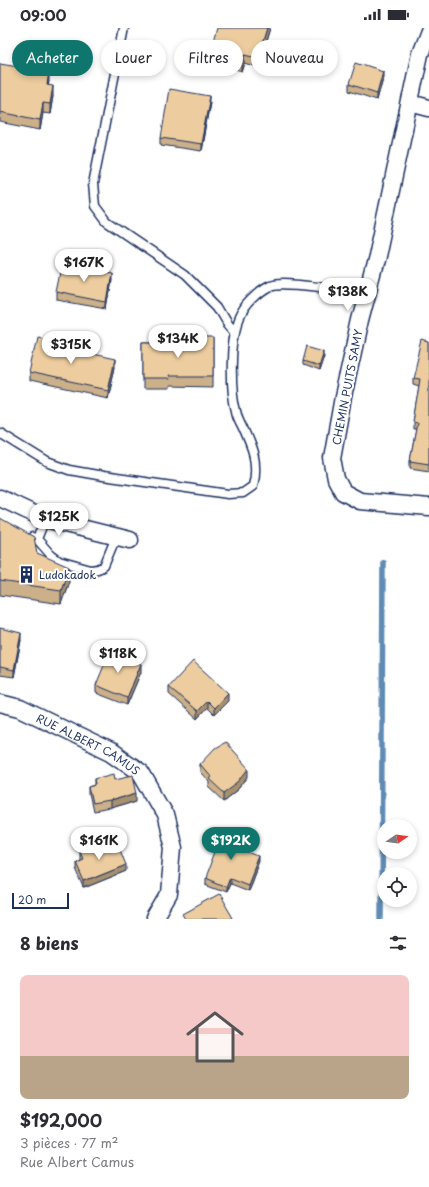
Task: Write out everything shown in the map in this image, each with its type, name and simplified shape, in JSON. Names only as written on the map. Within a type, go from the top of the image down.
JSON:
[{"type":"street","name":"CHEMIN PUITS SAMY","points":[[429,31],[420,54],[398,164],[343,397],[332,458],[336,479],[343,492],[360,501],[429,507]]},
{"type":"street","points":[[410,103],[429,108]]},
{"type":"street","points":[[0,498],[45,519],[123,539]]},
{"type":"street","name":"RUE ALBERT CAMUS","points":[[0,703],[20,708],[111,752],[141,774],[166,815],[173,847],[169,895],[155,919]]},
{"type":"lane","points":[[124,28],[93,184],[95,206],[107,222],[185,275],[217,307],[227,324],[234,332]]},
{"type":"lane","points":[[0,432],[47,462],[69,470],[228,494],[243,493],[253,486],[256,474],[253,454],[236,413],[233,400],[232,382],[234,332],[239,317],[252,300],[271,286],[282,284],[328,288]]},
{"type":"lane","points":[[37,539],[45,519]]},
{"type":"lane","points":[[25,533],[37,539],[51,555],[59,561],[91,570],[104,566],[123,539]]},
{"type":"building","points":[[217,28],[267,28],[263,40],[251,40],[251,55],[245,54],[243,59],[243,40],[213,40]]},
{"type":"building","points":[[356,62],[383,71],[377,93],[349,84]]},
{"type":"building","points":[[0,63],[12,65],[12,76],[48,76],[47,85],[53,86],[50,104],[43,103],[40,120],[0,112]]},
{"type":"building","points":[[169,89],[210,96],[201,144],[161,138]]},
{"type":"building","points":[[62,264],[112,273],[107,302],[56,292]]},
{"type":"building","points":[[37,336],[53,339],[52,345],[115,359],[108,390],[29,373]]},
{"type":"building","points":[[179,338],[213,338],[213,376],[168,376],[169,379],[143,379],[143,342],[179,342]]},
{"type":"building","points":[[422,341],[429,343],[429,464],[410,461],[417,423],[413,422],[420,379],[413,378]]},
{"type":"building","points":[[307,346],[324,351],[319,366],[303,361]]},
{"type":"building","name":"Ludokadok","points":[[0,518],[34,537],[37,553],[69,567],[61,590],[0,581]]},
{"type":"building","points":[[0,628],[21,633],[14,670],[0,667]]},
{"type":"building","points":[[110,651],[141,664],[127,698],[96,685]]},
{"type":"building","points":[[193,661],[228,693],[214,708],[207,701],[197,711],[169,687]]},
{"type":"building","points":[[225,742],[249,769],[239,782],[224,793],[209,779],[211,777],[200,764],[215,748]]},
{"type":"building","points":[[114,773],[115,779],[133,775],[137,793],[110,801],[93,804],[89,786],[96,784],[95,778]]},
{"type":"building","points":[[223,831],[244,839],[241,849],[259,856],[248,884],[230,877],[226,887],[205,878]]},
{"type":"building","points":[[97,844],[99,851],[118,844],[126,864],[84,881],[75,861],[82,858],[79,851]]},
{"type":"building","points":[[219,894],[233,918],[232,919],[186,919],[183,914]]},
{"type":"waterway","points":[[381,919],[383,562]]},
{"type":"place","name":"Ludokadok","points":[[26,574]]}]
